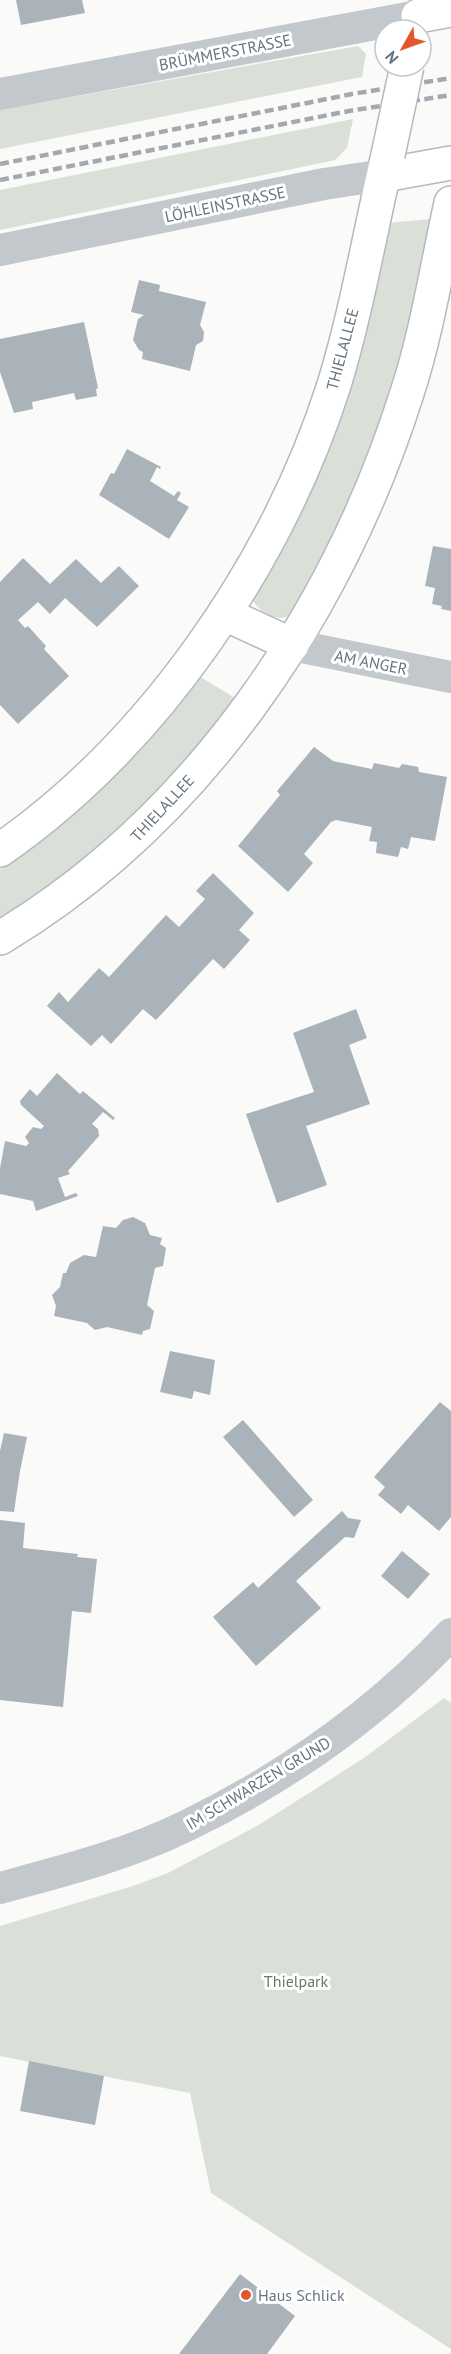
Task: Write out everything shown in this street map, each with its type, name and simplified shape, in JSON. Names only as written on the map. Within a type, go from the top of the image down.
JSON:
[{"type":"main road","name":"BRÜMMERSTRASSE","points":[[418,15],[451,10]]},
{"type":"main road","name":"THIELALLEE","points":[[0,850],[73,792],[117,749],[185,671],[225,614],[250,572],[292,488],[333,385],[404,78]]},
{"type":"main road","name":"LÖHLEINSTRASSE","points":[[386,165],[451,163]]},
{"type":"main road","name":"THIELALLEE","points":[[0,938],[74,888],[126,846],[161,812],[226,736],[292,645],[343,551],[377,477],[395,430],[418,352],[451,203]]},
{"type":"main road","points":[[225,614],[292,645]]},
{"type":"street","name":"BRÜMMERSTRASSE","points":[[0,94],[418,15]]},
{"type":"street","name":"LÖHLEINSTRASSE","points":[[0,250],[324,184],[386,165]]},
{"type":"street","name":"AM ANGER","points":[[292,645],[451,677]]},
{"type":"street","name":"IM SCHWARZEN GRUND","points":[[0,1888],[98,1861],[141,1845],[186,1827],[240,1797],[297,1764],[349,1728],[417,1670],[451,1634]]},
{"type":"green space","points":[[358,46],[366,54],[362,77],[0,149],[0,110]]},
{"type":"green space","points":[[353,119],[347,148],[335,160],[0,230],[0,190]]},
{"type":"green space","points":[[431,219],[413,307],[396,372],[358,479],[333,534],[290,615],[280,618],[268,615],[254,603],[252,598],[388,223]]},
{"type":"green space","points":[[199,676],[235,698],[200,742],[150,799],[105,842],[54,882],[0,919],[0,869],[82,804],[107,780],[154,730]]},
{"type":"green space","name":"Thielpark","points":[[444,1698],[451,1703],[451,2349],[211,2193],[190,2093],[0,2056],[0,1926],[133,1886],[168,1873],[257,1826],[364,1758]]},
{"type":"building","points":[[16,0],[82,0],[85,13],[21,25]]},
{"type":"building","points":[[139,280],[160,285],[159,291],[206,302],[200,325],[204,332],[203,341],[196,345],[190,371],[142,359],[143,352],[133,340],[138,319],[144,315],[131,312]]},
{"type":"building","points":[[84,322],[98,388],[96,389],[97,396],[76,400],[74,393],[32,402],[33,409],[14,413],[0,372],[0,339]]},
{"type":"building","points":[[127,449],[161,467],[160,469],[157,467],[150,481],[174,496],[178,491],[181,493],[177,500],[189,507],[169,539],[99,495],[111,473],[114,474]]},
{"type":"building","points":[[433,546],[451,549],[451,611],[432,604],[435,588],[425,586]]},
{"type":"building","points":[[23,558],[50,584],[76,559],[101,583],[119,566],[139,586],[97,627],[65,598],[50,614],[38,602],[18,620],[25,628],[28,626],[46,646],[44,649],[69,676],[18,724],[0,705],[0,582]]},
{"type":"building","points":[[314,747],[333,761],[372,769],[374,763],[399,768],[402,764],[418,767],[419,772],[447,777],[435,841],[411,837],[408,849],[401,847],[398,857],[376,853],[377,842],[369,841],[372,827],[336,820],[331,822],[304,854],[313,863],[288,892],[238,846],[280,795],[277,791]]},
{"type":"building","points":[[213,873],[254,913],[239,930],[250,940],[224,969],[213,959],[156,1020],[143,1009],[111,1044],[102,1035],[91,1046],[47,1006],[59,992],[68,1002],[99,968],[109,977],[166,915],[179,927],[205,899],[196,891]]},
{"type":"building","points":[[356,1009],[367,1038],[349,1045],[370,1104],[306,1126],[327,1185],[277,1203],[246,1114],[314,1092],[293,1033]]},
{"type":"building","points":[[57,1073],[80,1094],[83,1091],[115,1118],[113,1120],[103,1112],[92,1124],[98,1129],[99,1136],[68,1171],[70,1174],[58,1178],[65,1197],[76,1193],[78,1196],[36,1211],[33,1201],[0,1194],[0,1168],[5,1141],[26,1146],[29,1143],[25,1137],[33,1127],[41,1129],[44,1126],[21,1105],[20,1101],[30,1089],[37,1096]]},
{"type":"building","points":[[133,1217],[145,1223],[150,1235],[162,1238],[160,1244],[166,1248],[163,1266],[155,1268],[147,1305],[154,1311],[150,1329],[143,1331],[142,1335],[107,1327],[95,1330],[87,1323],[54,1316],[56,1306],[52,1295],[60,1287],[63,1273],[66,1273],[70,1263],[84,1255],[96,1257],[103,1226],[116,1228],[123,1220]]},
{"type":"building","points":[[170,1351],[215,1360],[210,1395],[194,1391],[192,1399],[160,1392]]},
{"type":"building","points":[[440,1402],[451,1411],[451,1517],[439,1531],[408,1505],[401,1514],[378,1495],[385,1487],[374,1477]]},
{"type":"building","points":[[243,1420],[313,1500],[294,1517],[223,1437]]},
{"type":"building","points":[[4,1433],[27,1437],[14,1512],[0,1511],[0,1451]]},
{"type":"building","points":[[342,1511],[348,1518],[361,1520],[354,1538],[345,1537],[296,1581],[321,1608],[256,1666],[213,1617],[253,1582],[258,1588]]},
{"type":"building","points":[[0,1520],[25,1523],[23,1548],[78,1554],[77,1557],[97,1559],[91,1613],[72,1611],[63,1707],[0,1700]]},
{"type":"building","points":[[402,1551],[430,1574],[408,1599],[381,1576]]},
{"type":"building","points":[[29,2061],[104,2076],[95,2125],[20,2111]]},
{"type":"building","name":"Haus Schlick","points":[[240,2274],[295,2316],[267,2354],[179,2354]]},
{"type":"railway","points":[[0,164],[352,94],[451,78]]},
{"type":"railway","points":[[0,180],[349,111],[451,95]]},
{"type":"place","name":"Haus Schlick","points":[[246,2295]]}]
